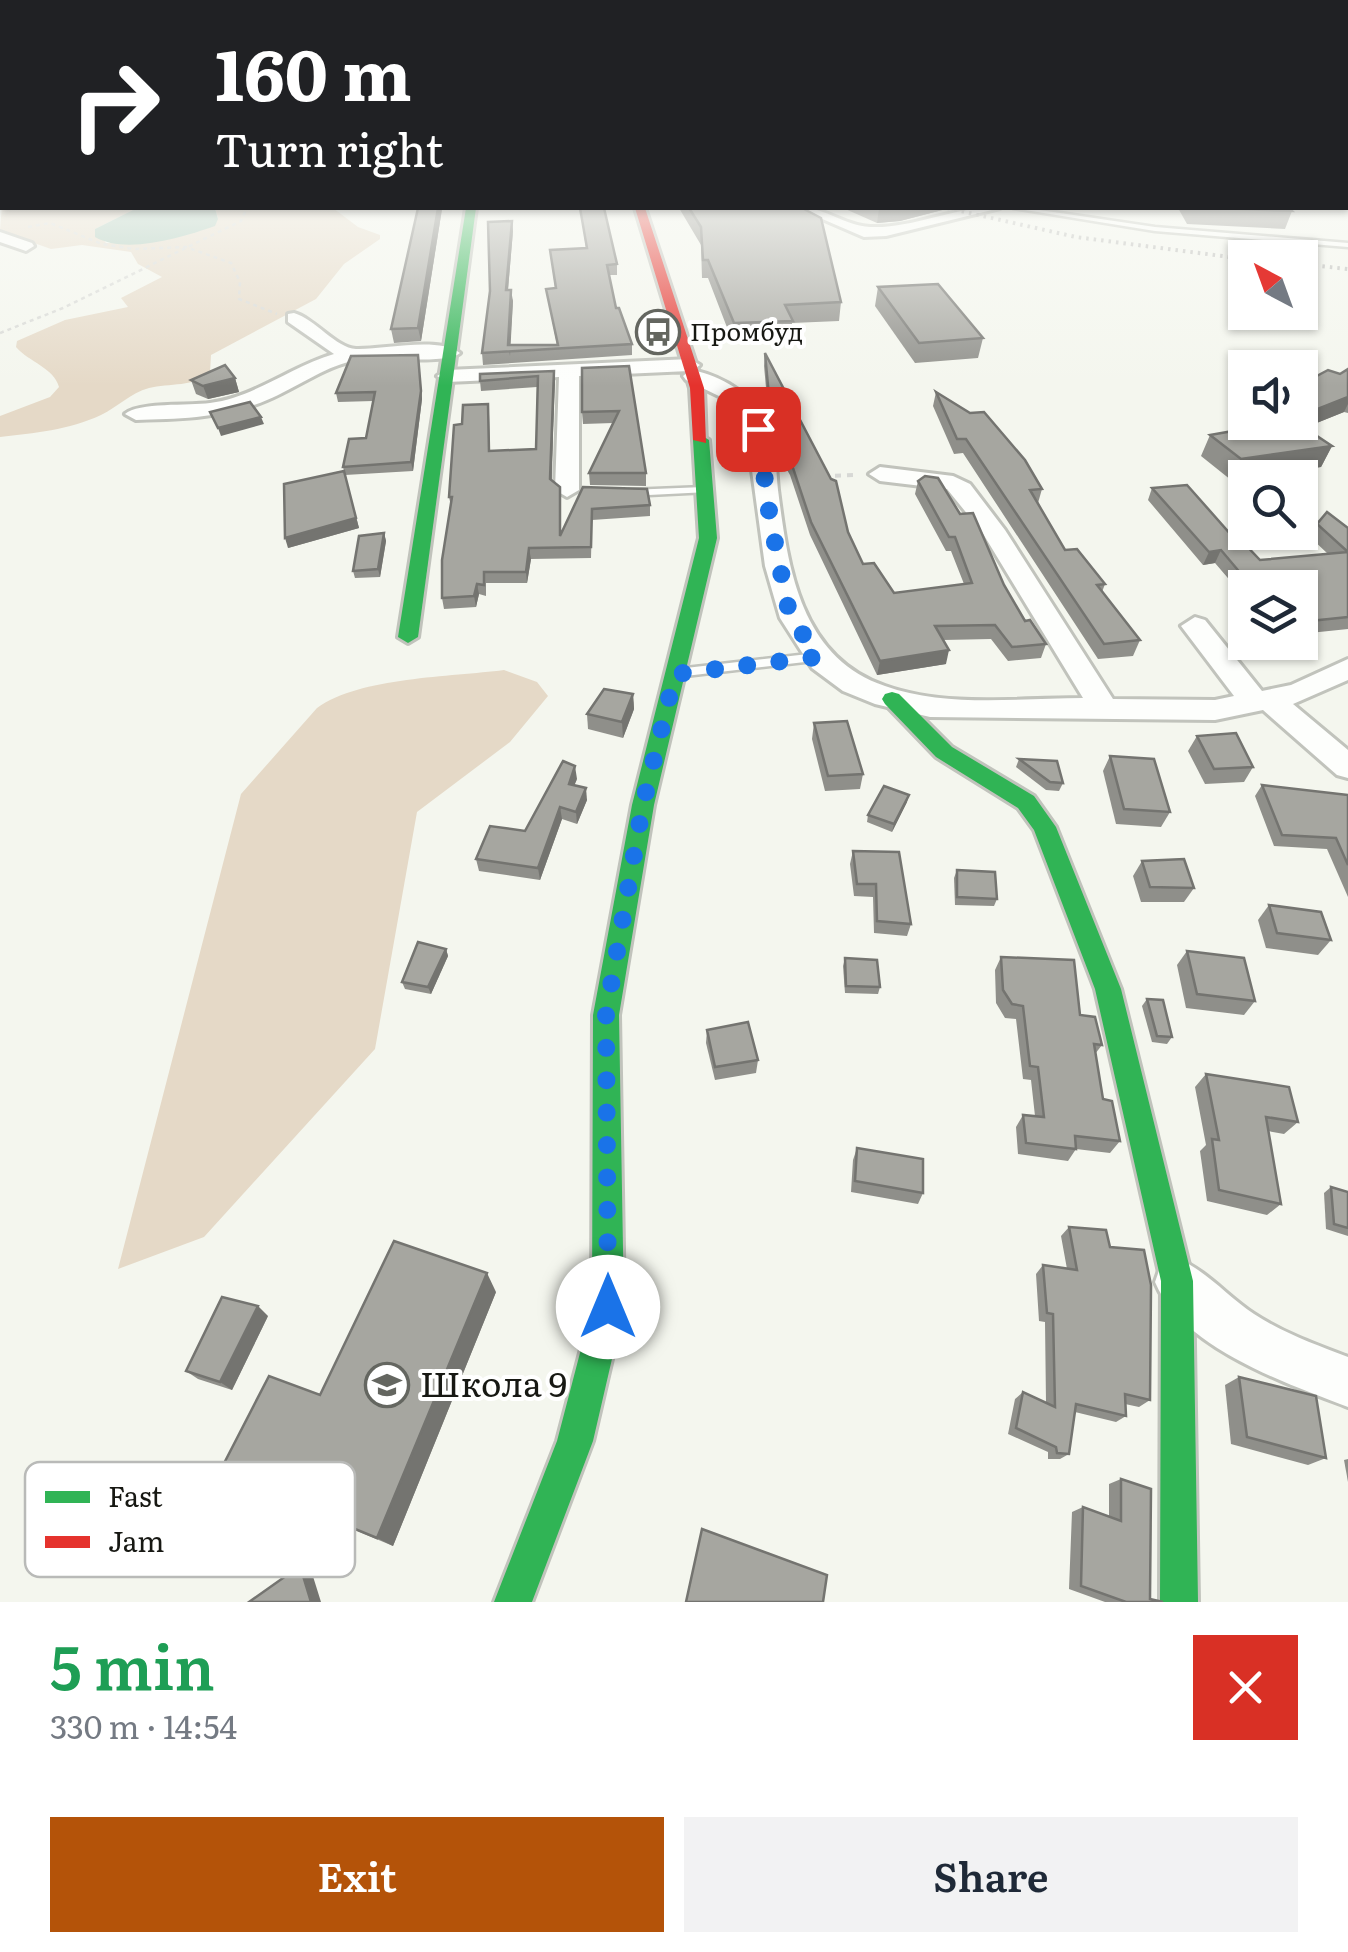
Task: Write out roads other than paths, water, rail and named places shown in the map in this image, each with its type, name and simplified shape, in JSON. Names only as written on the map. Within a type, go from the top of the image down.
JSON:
[{"type":"main road","points":[[408,638],[467,237]]},
{"type":"main road","points":[[513,1602],[575,1441],[608,1307],[606,1014],[643,804],[708,538],[692,370],[649,237]]},
{"type":"main road","points":[[892,699],[944,752],[1026,802],[1044,826],[1108,989],[1177,1282],[1179,1602]]},
{"type":"street","points":[[0,237],[26,246]]},
{"type":"street","points":[[294,318],[349,356]]},
{"type":"street","points":[[136,414],[182,413],[244,402],[302,373],[349,356],[404,351],[488,372],[692,370],[738,398],[758,429],[770,518],[789,612],[817,657],[844,679],[892,699],[930,706],[1216,710],[1299,692],[1348,668]]},
{"type":"street","points":[[570,369],[575,491]]},
{"type":"street","points":[[880,474],[953,483],[962,489],[1104,708]]},
{"type":"street","points":[[1194,626],[1262,700],[1348,767]]},
{"type":"street","points":[[1177,1282],[1215,1319],[1252,1344],[1348,1382]]},
{"type":"lane","points":[[1254,237],[1348,245]]},
{"type":"lane","points":[[610,494],[704,490]]},
{"type":"lane","points":[[675,674],[817,657]]},
{"type":"railway","points":[[1075,237],[1228,257]]},
{"type":"railway","points":[[1318,266],[1348,269]]},
{"type":"place","name":"Промбуд","points":[[658,332]]},
{"type":"place","name":"Школа 9","points":[[387,1385]]}]
